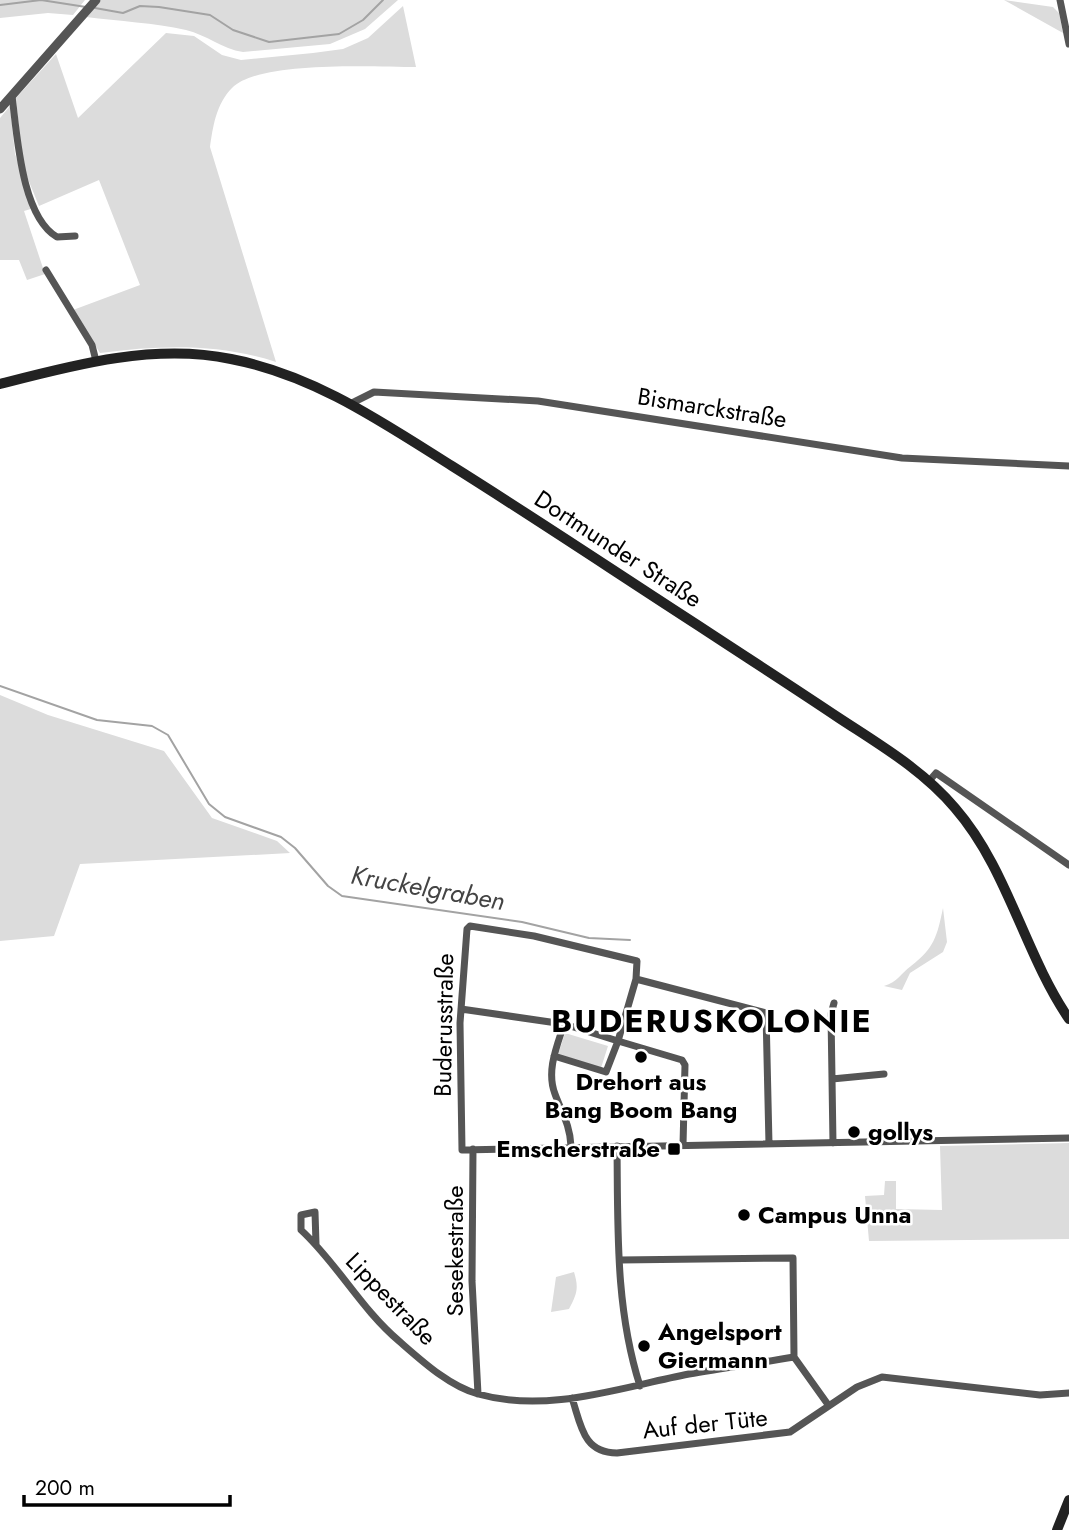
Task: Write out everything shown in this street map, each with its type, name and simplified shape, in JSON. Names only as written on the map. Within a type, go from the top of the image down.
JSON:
[{"type":"main road","name":"Dortmunder Straße","points":[[0,384],[96,361],[160,355],[228,358],[303,380],[352,404],[766,670],[895,755],[929,781],[972,828],[989,858],[1034,957],[1069,1019]]},
{"type":"main road","points":[[1057,1530],[1069,1500]]},
{"type":"street","points":[[0,109],[96,0]]},
{"type":"street","points":[[1060,0],[1069,44]]},
{"type":"street","points":[[12,96],[21,170],[42,221],[57,237],[75,236]]},
{"type":"street","points":[[46,270],[92,345],[96,361]]},
{"type":"street","name":"Bismarckstraße","points":[[352,404],[374,393],[538,401],[902,458],[1069,466]]},
{"type":"street","points":[[929,781],[936,774],[1069,864]]},
{"type":"street","name":"Buderusstraße","points":[[473,1149],[462,1150],[461,1009],[467,929],[473,925],[534,936],[637,961],[636,979]]},
{"type":"street","points":[[554,1056],[606,1072],[636,979],[766,1013],[769,1144]]},
{"type":"street","points":[[833,1143],[831,1010],[834,1003]]},
{"type":"street","points":[[461,1009],[564,1024],[684,1062],[684,1145]]},
{"type":"street","points":[[564,1024],[554,1056],[553,1088],[570,1129],[571,1146]]},
{"type":"street","points":[[832,1079],[884,1074]]},
{"type":"street","points":[[473,1149],[1069,1138]]},
{"type":"street","points":[[617,1146],[620,1299],[628,1349],[640,1386]]},
{"type":"street","name":"Sesekestraße","points":[[473,1149],[472,1281],[478,1394]]},
{"type":"street","name":"Lippestraße","points":[[316,1244],[365,1307],[396,1339],[447,1378],[478,1394],[542,1401],[572,1398],[688,1374],[794,1357]]},
{"type":"street","points":[[620,1260],[793,1258],[794,1357],[829,1406]]},
{"type":"street","name":"Auf der Tüte","points":[[572,1398],[584,1436],[590,1445],[607,1453],[776,1436],[802,1426],[857,1387],[882,1377],[1040,1395],[1069,1393]]},
{"type":"shaded area","points":[[0,0],[85,0],[73,15],[48,13],[0,18]]},
{"type":"shaded area","points":[[101,0],[398,0],[365,29],[330,44],[243,52],[186,30],[86,17]]},
{"type":"shaded area","points":[[1004,0],[1053,7],[1059,13],[1063,33]]},
{"type":"shaded area","points":[[403,6],[416,67],[319,67],[267,73],[246,79],[232,88],[219,108],[210,147],[276,362],[232,351],[189,347],[100,353],[73,310],[140,285],[99,180],[39,206],[23,167],[16,98],[56,54],[78,118],[166,33],[194,36],[222,55],[241,60],[313,53],[343,49],[368,38]]},
{"type":"shaded area","points":[[10,106],[15,154],[34,208],[24,211],[45,274],[27,280],[19,260],[0,260],[0,118]]},
{"type":"shaded area","points":[[0,695],[48,715],[164,751],[212,818],[277,841],[290,853],[80,864],[54,936],[0,941]]},
{"type":"shaded area","points":[[943,908],[947,942],[943,952],[910,973],[902,990],[884,986],[896,980],[930,947]]},
{"type":"shaded area","points":[[565,1033],[608,1046],[601,1068],[558,1055]]},
{"type":"shaded area","points":[[1069,1143],[1069,1239],[869,1241],[865,1196],[884,1195],[885,1181],[896,1181],[896,1209],[942,1210],[940,1146]]},
{"type":"shaded area","points":[[574,1272],[576,1291],[569,1309],[551,1312],[556,1277]]},
{"type":"waterway","points":[[0,5],[41,0],[86,7]]},
{"type":"waterway","points":[[95,8],[123,13],[140,6],[159,7],[210,15],[233,30],[269,42],[339,34],[363,20],[383,0]]},
{"type":"waterway","name":"Kruckelgraben","points":[[0,686],[97,720],[152,726],[168,735],[209,804],[225,817],[281,837],[295,848],[328,886],[342,896],[522,922],[589,938],[630,940]]},
{"type":"place","name":"Drehort aus Bang Boom Bang","points":[[641,1057]]},
{"type":"place","name":"gollys","points":[[854,1132]]},
{"type":"place","name":"Emscherstraße","points":[[674,1149]]},
{"type":"place","name":"Campus Unna","points":[[744,1215]]},
{"type":"place","name":"Angelsport Giermann","points":[[644,1346]]},
{"type":"district","name":"BUDERUSKOLONIE","points":[[712,1021]]}]
